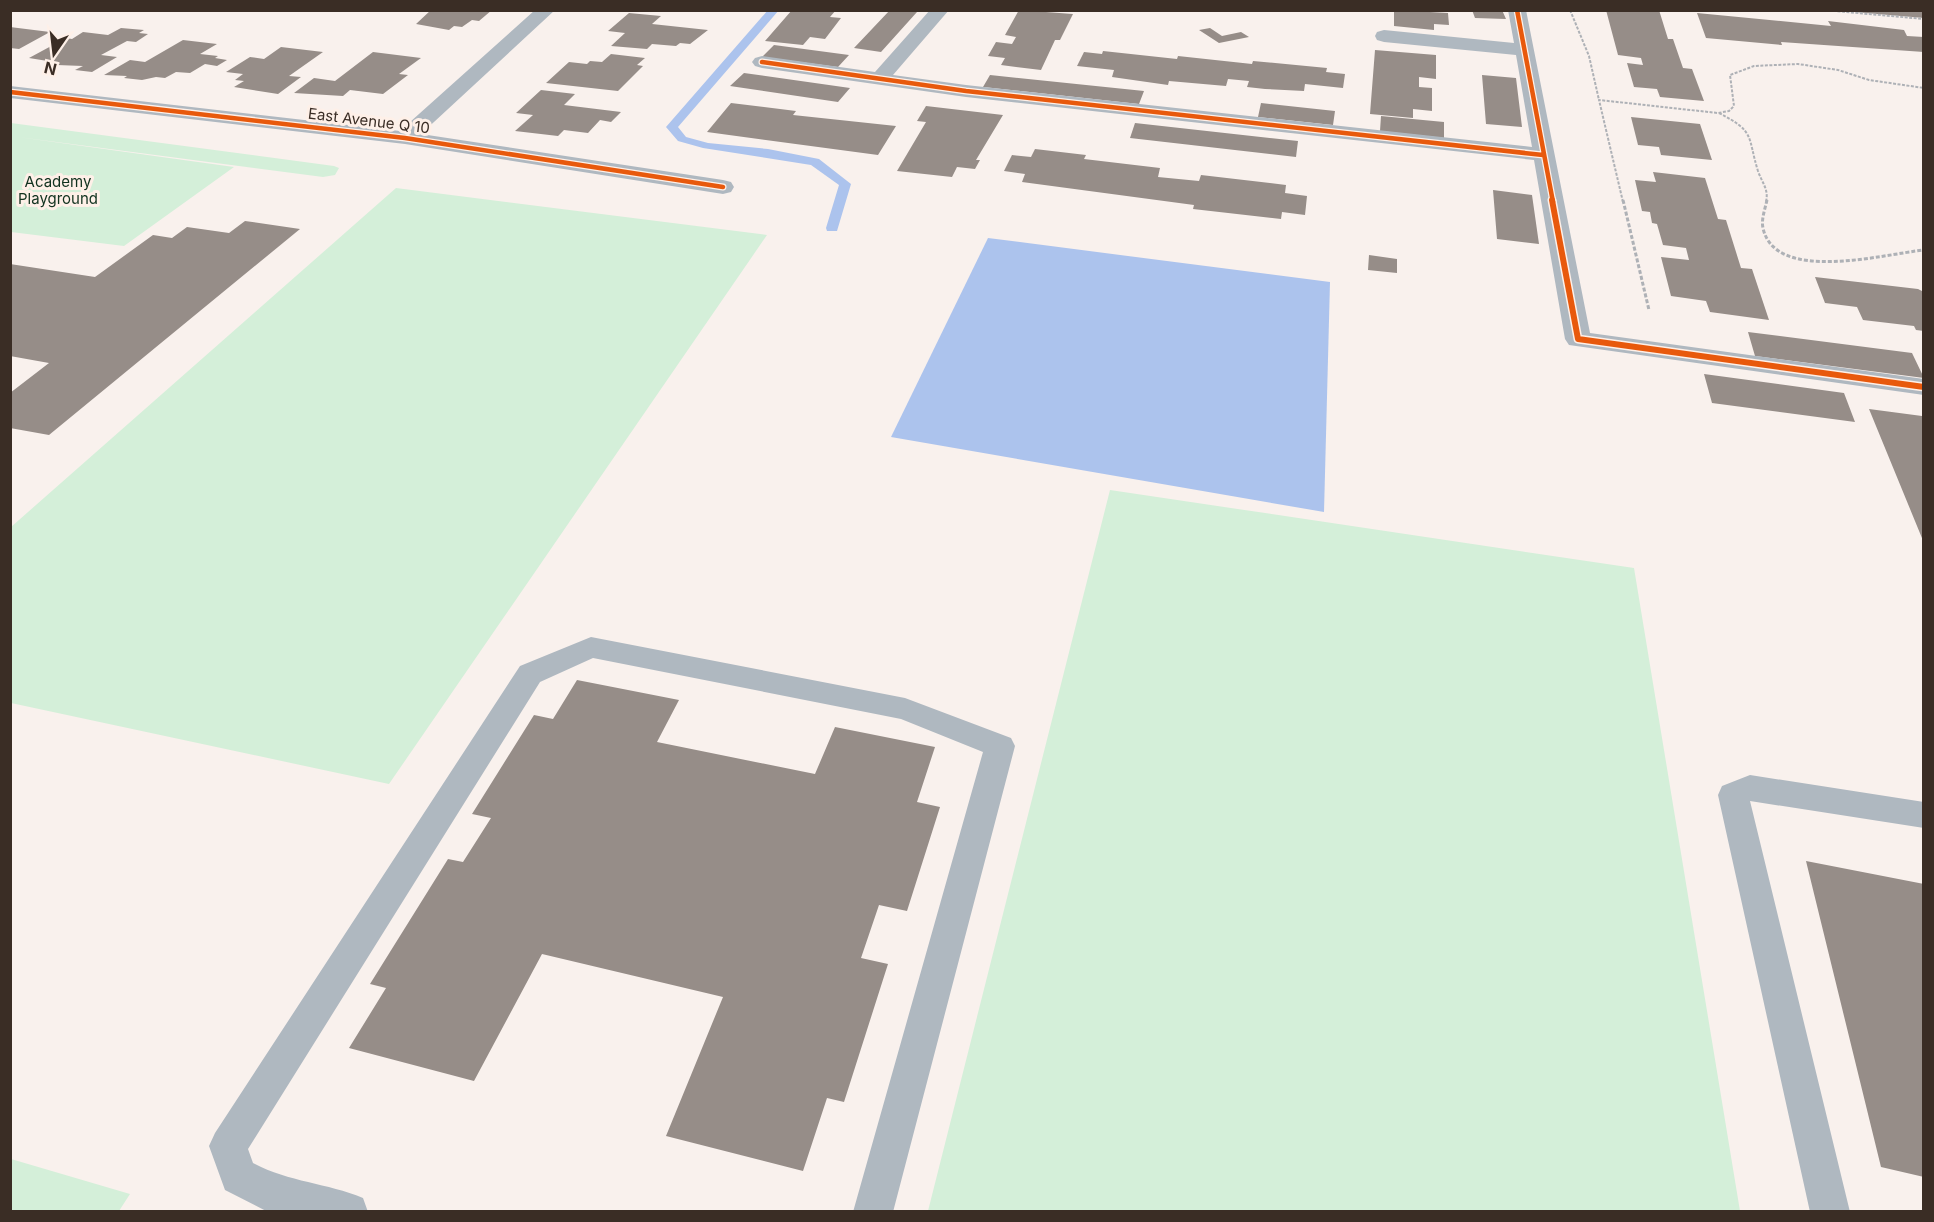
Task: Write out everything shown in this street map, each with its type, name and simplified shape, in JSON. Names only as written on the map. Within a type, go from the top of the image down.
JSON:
[{"type":"street","points":[[405,138],[546,10]]},
{"type":"street","points":[[880,78],[940,10]]},
{"type":"street","points":[[1516,10],[1578,339],[1923,387]]},
{"type":"street","points":[[1384,36],[1524,50]]},
{"type":"street","points":[[762,62],[966,91],[1543,155]]},
{"type":"street","name":"East Avenue Q 10","points":[[10,92],[405,138],[723,187]]},
{"type":"lane","points":[[349,1212],[268,1192],[239,1176],[228,1146],[530,674],[591,647],[905,709],[1000,746],[873,1212]]},
{"type":"lane","points":[[1830,1212],[1733,795],[1750,787],[1923,815]]},
{"type":"path","points":[[1570,10],[1589,56],[1651,318]]},
{"type":"path","points":[[1824,10],[1923,19]]},
{"type":"path","points":[[1599,100],[1718,113],[1729,111],[1734,106],[1730,75],[1740,69],[1760,65],[1816,66],[1839,70],[1870,80],[1910,84],[1923,88]]},
{"type":"path","points":[[1718,113],[1741,124],[1749,132],[1754,145],[1758,178],[1768,191],[1763,228],[1768,243],[1778,254],[1798,260],[1823,262],[1923,250]]},
{"type":"green space","name":"Academy Playground","points":[[11,123],[339,168],[335,175],[323,177],[18,137],[234,167],[124,246],[11,232]]},
{"type":"green space","points":[[396,188],[767,235],[389,784],[11,703],[11,527]]},
{"type":"green space","points":[[1110,490],[1634,568],[1740,1211],[928,1211]]},
{"type":"green space","points":[[11,1159],[130,1194],[119,1211],[11,1211]]},
{"type":"water","points":[[988,238],[1330,282],[1324,512],[891,437]]},
{"type":"building","points":[[431,10],[492,10],[479,21],[472,20],[462,27],[454,26],[449,30],[416,24]]},
{"type":"building","points":[[792,10],[836,10],[830,17],[841,18],[825,39],[810,37],[803,45],[765,41]]},
{"type":"building","points":[[890,10],[917,12],[881,52],[854,48]]},
{"type":"building","points":[[1019,10],[1073,14],[1060,40],[1055,40],[1041,70],[1001,65],[1005,58],[988,56],[996,42],[1012,44],[1016,37],[1005,35]]},
{"type":"building","points":[[1394,10],[1448,13],[1449,25],[1434,24],[1434,30],[1394,26]]},
{"type":"building","points":[[1472,10],[1502,10],[1506,19],[1475,18]]},
{"type":"building","points":[[1606,10],[1659,10],[1668,39],[1673,39],[1683,68],[1692,69],[1704,101],[1660,97],[1657,89],[1634,87],[1627,63],[1643,65],[1641,58],[1618,55]]},
{"type":"building","points":[[1854,10],[1924,10],[1924,18],[1854,12]]},
{"type":"building","points":[[629,13],[661,16],[652,24],[708,30],[690,44],[680,43],[676,46],[652,44],[647,49],[611,46],[625,33],[608,31]]},
{"type":"building","points":[[1697,13],[1831,26],[1828,21],[1904,30],[1907,36],[1924,37],[1924,52],[1781,42],[1782,45],[1706,38]]},
{"type":"building","points":[[10,27],[50,32],[19,49],[10,48]]},
{"type":"building","points":[[121,28],[144,30],[139,33],[148,34],[136,42],[127,41],[101,55],[117,57],[92,72],[75,70],[83,66],[57,65],[60,63],[29,58],[66,38],[72,39],[83,32],[108,35]]},
{"type":"building","points":[[1210,28],[1222,36],[1241,32],[1249,37],[1219,43],[1199,30]]},
{"type":"building","points":[[183,40],[217,44],[200,54],[218,56],[215,58],[227,60],[217,66],[205,64],[190,73],[176,72],[165,78],[142,80],[124,78],[127,76],[104,75],[130,60],[145,62]]},
{"type":"building","points":[[774,45],[849,55],[838,67],[762,57]]},
{"type":"building","points":[[281,47],[323,52],[289,76],[301,77],[278,94],[234,87],[244,81],[235,80],[243,74],[226,72],[250,57],[264,59]]},
{"type":"building","points":[[1375,50],[1436,55],[1436,79],[1419,77],[1419,87],[1432,88],[1432,111],[1413,109],[1413,118],[1370,114]]},
{"type":"building","points":[[1103,51],[1177,59],[1178,56],[1252,64],[1253,61],[1327,68],[1326,72],[1345,74],[1343,88],[1305,84],[1304,91],[1247,87],[1249,81],[1228,79],[1226,86],[1169,81],[1168,85],[1112,77],[1114,70],[1077,66],[1084,52],[1102,54]]},
{"type":"building","points":[[373,52],[421,58],[399,74],[408,75],[383,94],[350,90],[343,96],[294,93],[314,78],[335,81]]},
{"type":"building","points":[[611,54],[645,58],[637,65],[643,66],[618,91],[546,83],[569,62],[587,64],[590,61],[602,62]]},
{"type":"building","points":[[744,73],[850,88],[838,102],[730,86]]},
{"type":"building","points":[[990,75],[1144,91],[1139,104],[983,87]]},
{"type":"building","points":[[1482,75],[1516,78],[1522,127],[1486,124]]},
{"type":"building","points":[[541,90],[575,94],[564,105],[621,112],[611,122],[600,120],[588,133],[564,130],[558,136],[515,131],[533,115],[516,113]]},
{"type":"building","points":[[731,103],[796,111],[793,115],[896,126],[878,155],[707,132]]},
{"type":"building","points":[[1261,103],[1335,111],[1333,125],[1258,117]]},
{"type":"building","points":[[926,106],[1003,115],[976,160],[980,160],[975,169],[957,167],[952,177],[897,171],[926,122],[917,121]]},
{"type":"building","points":[[1381,116],[1444,122],[1444,138],[1380,131]]},
{"type":"building","points":[[1631,117],[1700,124],[1712,160],[1661,155],[1659,147],[1638,145]]},
{"type":"building","points":[[1135,123],[1298,141],[1296,157],[1130,138]]},
{"type":"building","points":[[1035,149],[1086,155],[1084,159],[1160,168],[1158,177],[1199,181],[1201,175],[1286,185],[1285,193],[1307,196],[1305,215],[1282,212],[1281,219],[1193,209],[1194,205],[1022,182],[1025,174],[1004,171],[1012,155],[1031,157]]},
{"type":"building","points":[[1653,172],[1705,178],[1718,219],[1726,220],[1741,268],[1752,269],[1769,320],[1710,312],[1706,301],[1671,296],[1661,257],[1689,260],[1686,248],[1663,245],[1657,224],[1652,223],[1650,212],[1642,211],[1635,180],[1656,182]]},
{"type":"building","points":[[1493,190],[1532,195],[1539,244],[1497,239]]},
{"type":"building","points":[[245,221],[300,229],[49,435],[10,428],[10,393],[49,363],[10,356],[10,264],[95,277],[153,235],[172,238],[187,227],[229,233]]},
{"type":"building","points":[[1369,255],[1397,259],[1397,273],[1368,270]]},
{"type":"building","points":[[1815,277],[1918,289],[1924,292],[1924,331],[1916,330],[1914,326],[1863,320],[1857,307],[1825,303]]},
{"type":"building","points":[[1748,332],[1912,353],[1924,378],[1755,356]]},
{"type":"building","points":[[1704,374],[1844,393],[1855,422],[1712,403]]},
{"type":"building","points":[[1869,409],[1922,416],[1924,420],[1924,543]]},
{"type":"building","points":[[577,680],[679,700],[657,742],[815,774],[835,727],[935,747],[917,802],[940,807],[907,911],[879,905],[861,958],[888,964],[844,1102],[827,1098],[803,1171],[666,1136],[723,997],[542,954],[474,1081],[349,1048],[386,988],[370,984],[448,859],[463,862],[491,818],[472,814],[534,715],[553,719]]},
{"type":"building","points":[[1806,861],[1924,884],[1924,1177],[1881,1167]]},
{"type":"waterway","points":[[774,10],[672,127],[682,139],[707,146],[768,153],[815,162],[845,184],[832,228]]},
{"type":"cycle path","points":[[1517,10],[1578,339],[1924,387]]},
{"type":"cycle path","points":[[762,62],[966,91],[1543,155]]},
{"type":"cycle path","points":[[10,92],[405,138],[723,187]]}]
